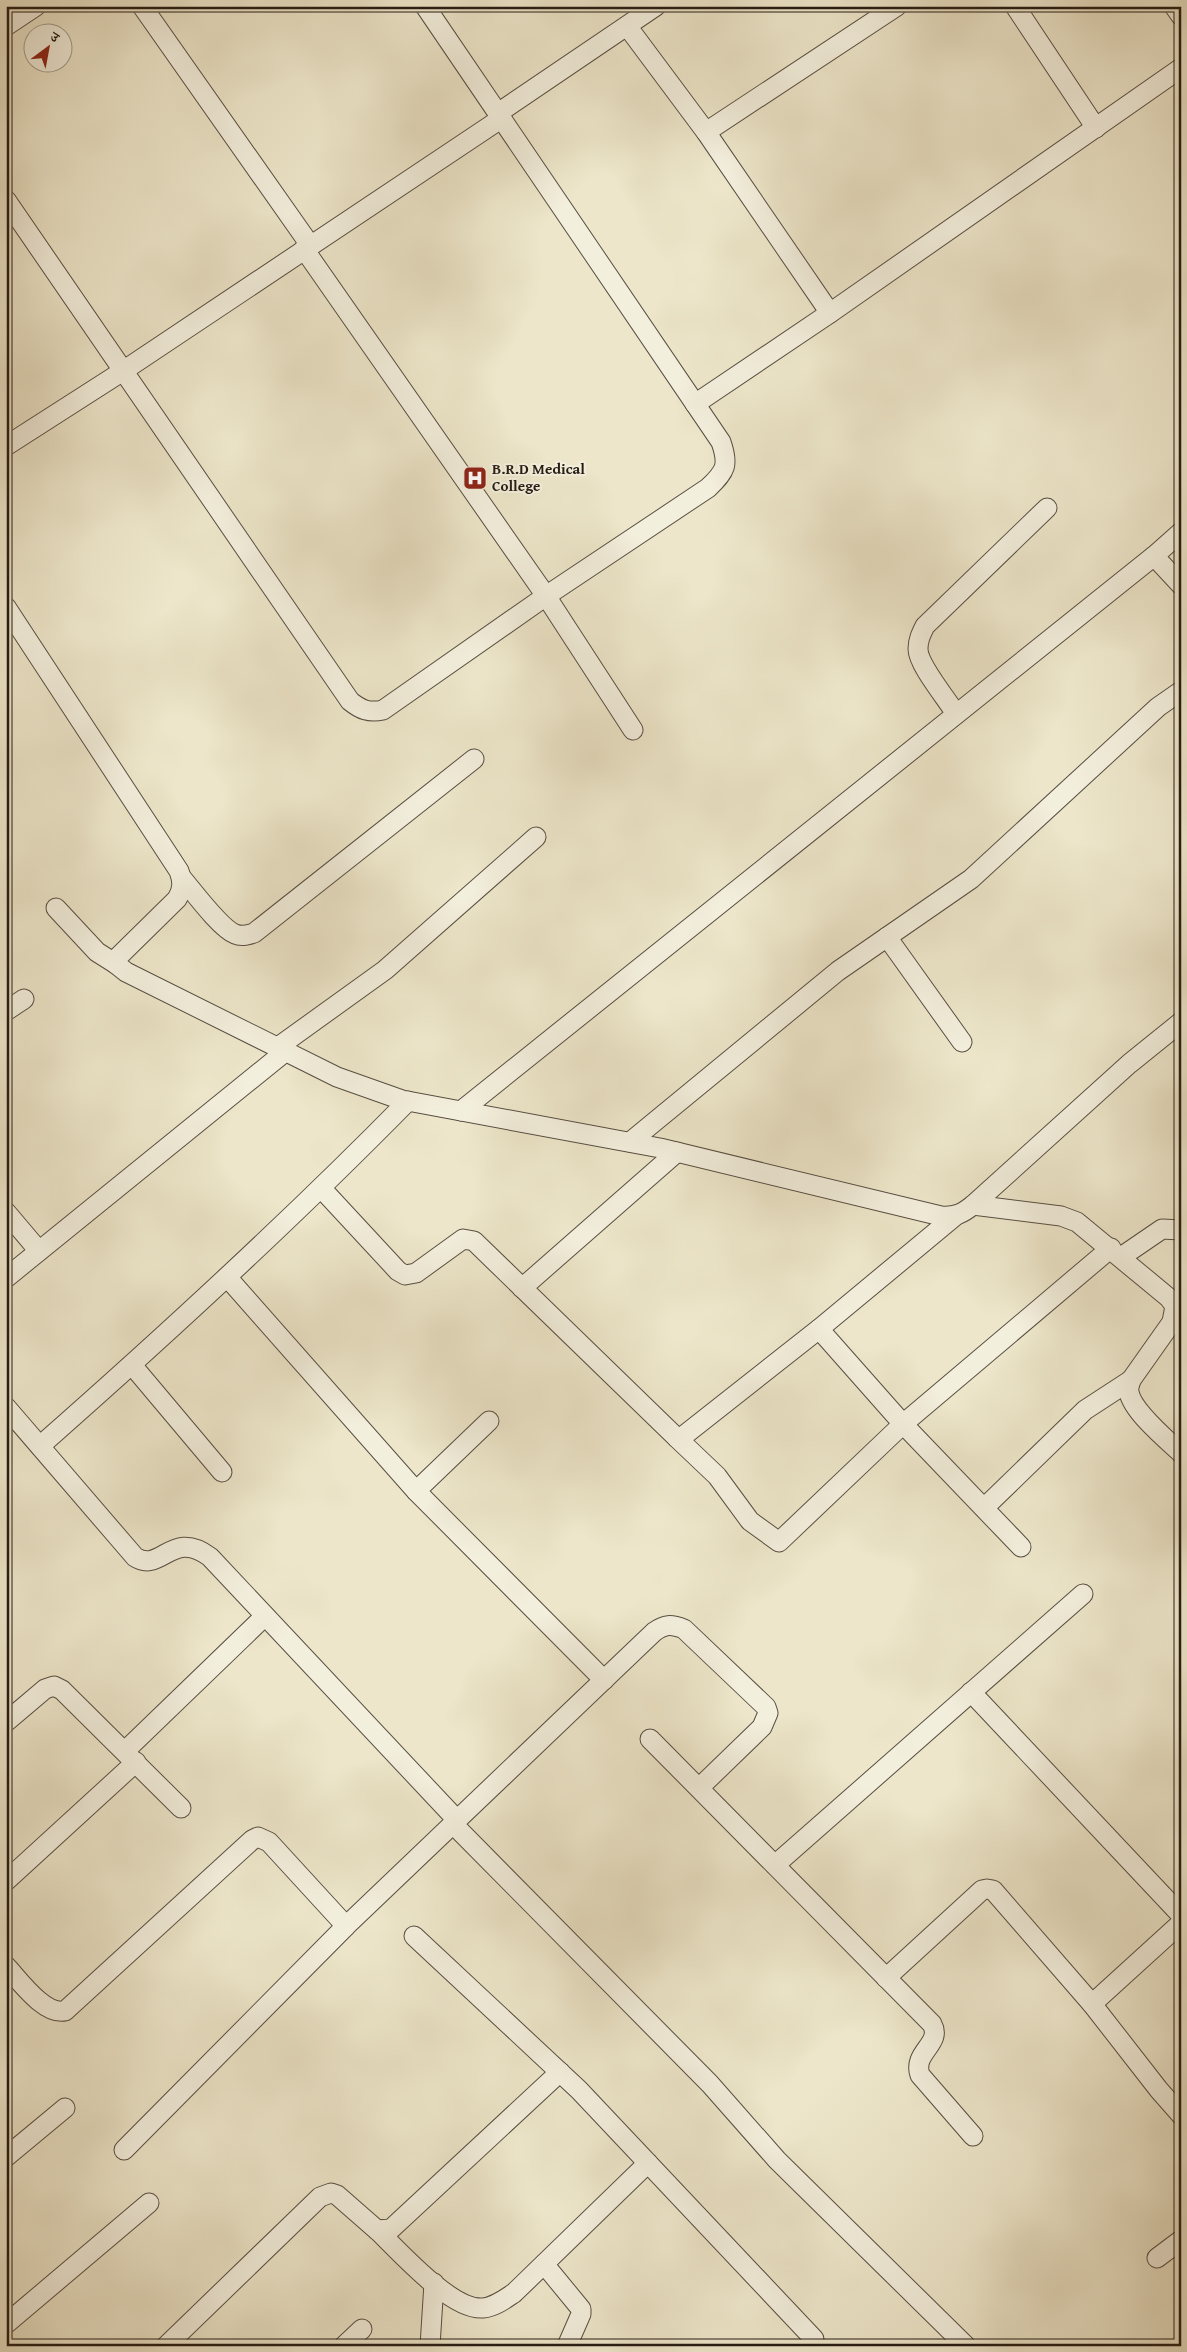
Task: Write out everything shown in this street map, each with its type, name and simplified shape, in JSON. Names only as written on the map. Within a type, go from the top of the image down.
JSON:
[{"type":"street","points":[[6,26],[36,6]]},
{"type":"street","points":[[142,6],[546,596],[633,730]]},
{"type":"street","points":[[6,200],[350,701],[359,708],[372,712],[383,710],[546,596],[708,488],[718,479],[725,468],[726,456],[721,442],[425,6]]},
{"type":"street","points":[[6,446],[123,371],[307,247],[500,116],[656,6]]},
{"type":"street","points":[[706,132],[897,6]]},
{"type":"street","points":[[1015,6],[1096,128]]},
{"type":"street","points":[[1174,6],[1181,16]]},
{"type":"street","points":[[627,26],[706,132],[830,313]]},
{"type":"street","points":[[695,404],[830,313],[1181,68]]},
{"type":"street","points":[[956,714],[922,662],[918,651],[918,639],[925,626],[1047,508]]},
{"type":"street","points":[[461,1111],[1154,556],[1181,532]]},
{"type":"street","points":[[1154,556],[1181,585]]},
{"type":"street","points":[[6,607],[179,871],[181,877],[182,891],[177,900],[116,958],[116,964]]},
{"type":"street","points":[[630,1142],[822,984],[982,869],[1158,708],[1180,692]]},
{"type":"street","points":[[181,877],[224,927],[234,934],[244,936],[254,933],[474,759]]},
{"type":"street","points":[[6,1278],[282,1049],[385,970],[536,836]]},
{"type":"street","points":[[56,908],[97,952],[126,972],[337,1077],[369,1090],[408,1101],[677,1152],[941,1216],[954,1216],[963,1213],[973,1205],[1129,1064],[1181,1022]]},
{"type":"street","points":[[887,937],[962,1042]]},
{"type":"street","points":[[6,1012],[24,999]]},
{"type":"street","points":[[40,1446],[322,1189],[408,1101]]},
{"type":"street","points":[[522,1288],[677,1152]]},
{"type":"street","points":[[322,1189],[398,1271],[405,1275],[416,1273],[457,1242],[469,1238],[474,1241],[717,1476],[750,1521],[779,1542],[903,1424],[1116,1253],[1162,1229],[1181,1230]]},
{"type":"street","points":[[973,1205],[1061,1216],[1077,1222],[1169,1298],[1175,1306],[1172,1322],[1131,1380],[1128,1390],[1132,1401],[1181,1454]]},
{"type":"street","points":[[6,1212],[39,1251]]},
{"type":"street","points":[[677,1438],[682,1437],[819,1329],[954,1216]]},
{"type":"street","points":[[226,1277],[416,1491],[604,1680]]},
{"type":"street","points":[[819,1329],[903,1424],[1021,1547]]},
{"type":"street","points":[[132,1364],[222,1472]]},
{"type":"street","points":[[984,1508],[1085,1410],[1131,1380]]},
{"type":"street","points":[[6,1406],[135,1558],[141,1562],[148,1562],[178,1548],[190,1546],[200,1550],[265,1616],[455,1822],[710,2084],[777,2160],[966,2346]]},
{"type":"street","points":[[416,1491],[489,1421]]},
{"type":"street","points":[[775,1866],[1083,1594]]},
{"type":"street","points":[[6,1881],[131,1756],[265,1616]]},
{"type":"street","points":[[124,2150],[346,1926],[654,1632],[663,1626],[673,1624],[684,1629],[766,1707],[768,1713],[762,1728],[699,1788]]},
{"type":"street","points":[[6,1722],[45,1689],[54,1686],[62,1690],[131,1756],[181,1808]]},
{"type":"street","points":[[971,1692],[1181,1915]]},
{"type":"street","points":[[650,1739],[932,2024],[936,2030],[935,2037],[917,2066],[920,2075],[973,2136]]},
{"type":"street","points":[[6,1966],[45,2006],[52,2010],[65,2011],[252,1840],[258,1837],[269,1842],[346,1926]]},
{"type":"street","points":[[886,1978],[982,1890],[987,1888],[993,1890],[1092,2004],[1158,2090],[1181,2115]]},
{"type":"street","points":[[1092,2004],[1181,1923]]},
{"type":"street","points":[[414,1936],[560,2072],[814,2339]]},
{"type":"street","points":[[378,2230],[384,2231],[391,2228],[560,2072]]},
{"type":"street","points":[[6,2157],[65,2108]]},
{"type":"street","points":[[166,2346],[320,2196],[331,2193],[337,2195],[378,2230],[449,2297],[467,2306],[484,2308],[500,2302],[514,2293],[648,2163]]},
{"type":"street","points":[[6,2324],[149,2203]]},
{"type":"street","points":[[1157,2258],[1181,2240]]},
{"type":"street","points":[[544,2264],[581,2308],[581,2314],[567,2346]]},
{"type":"street","points":[[430,2346],[434,2283]]},
{"type":"street","points":[[344,2346],[362,2329]]},
{"type":"place","name":"B.R.D Medical College","points":[[475,478]]}]
